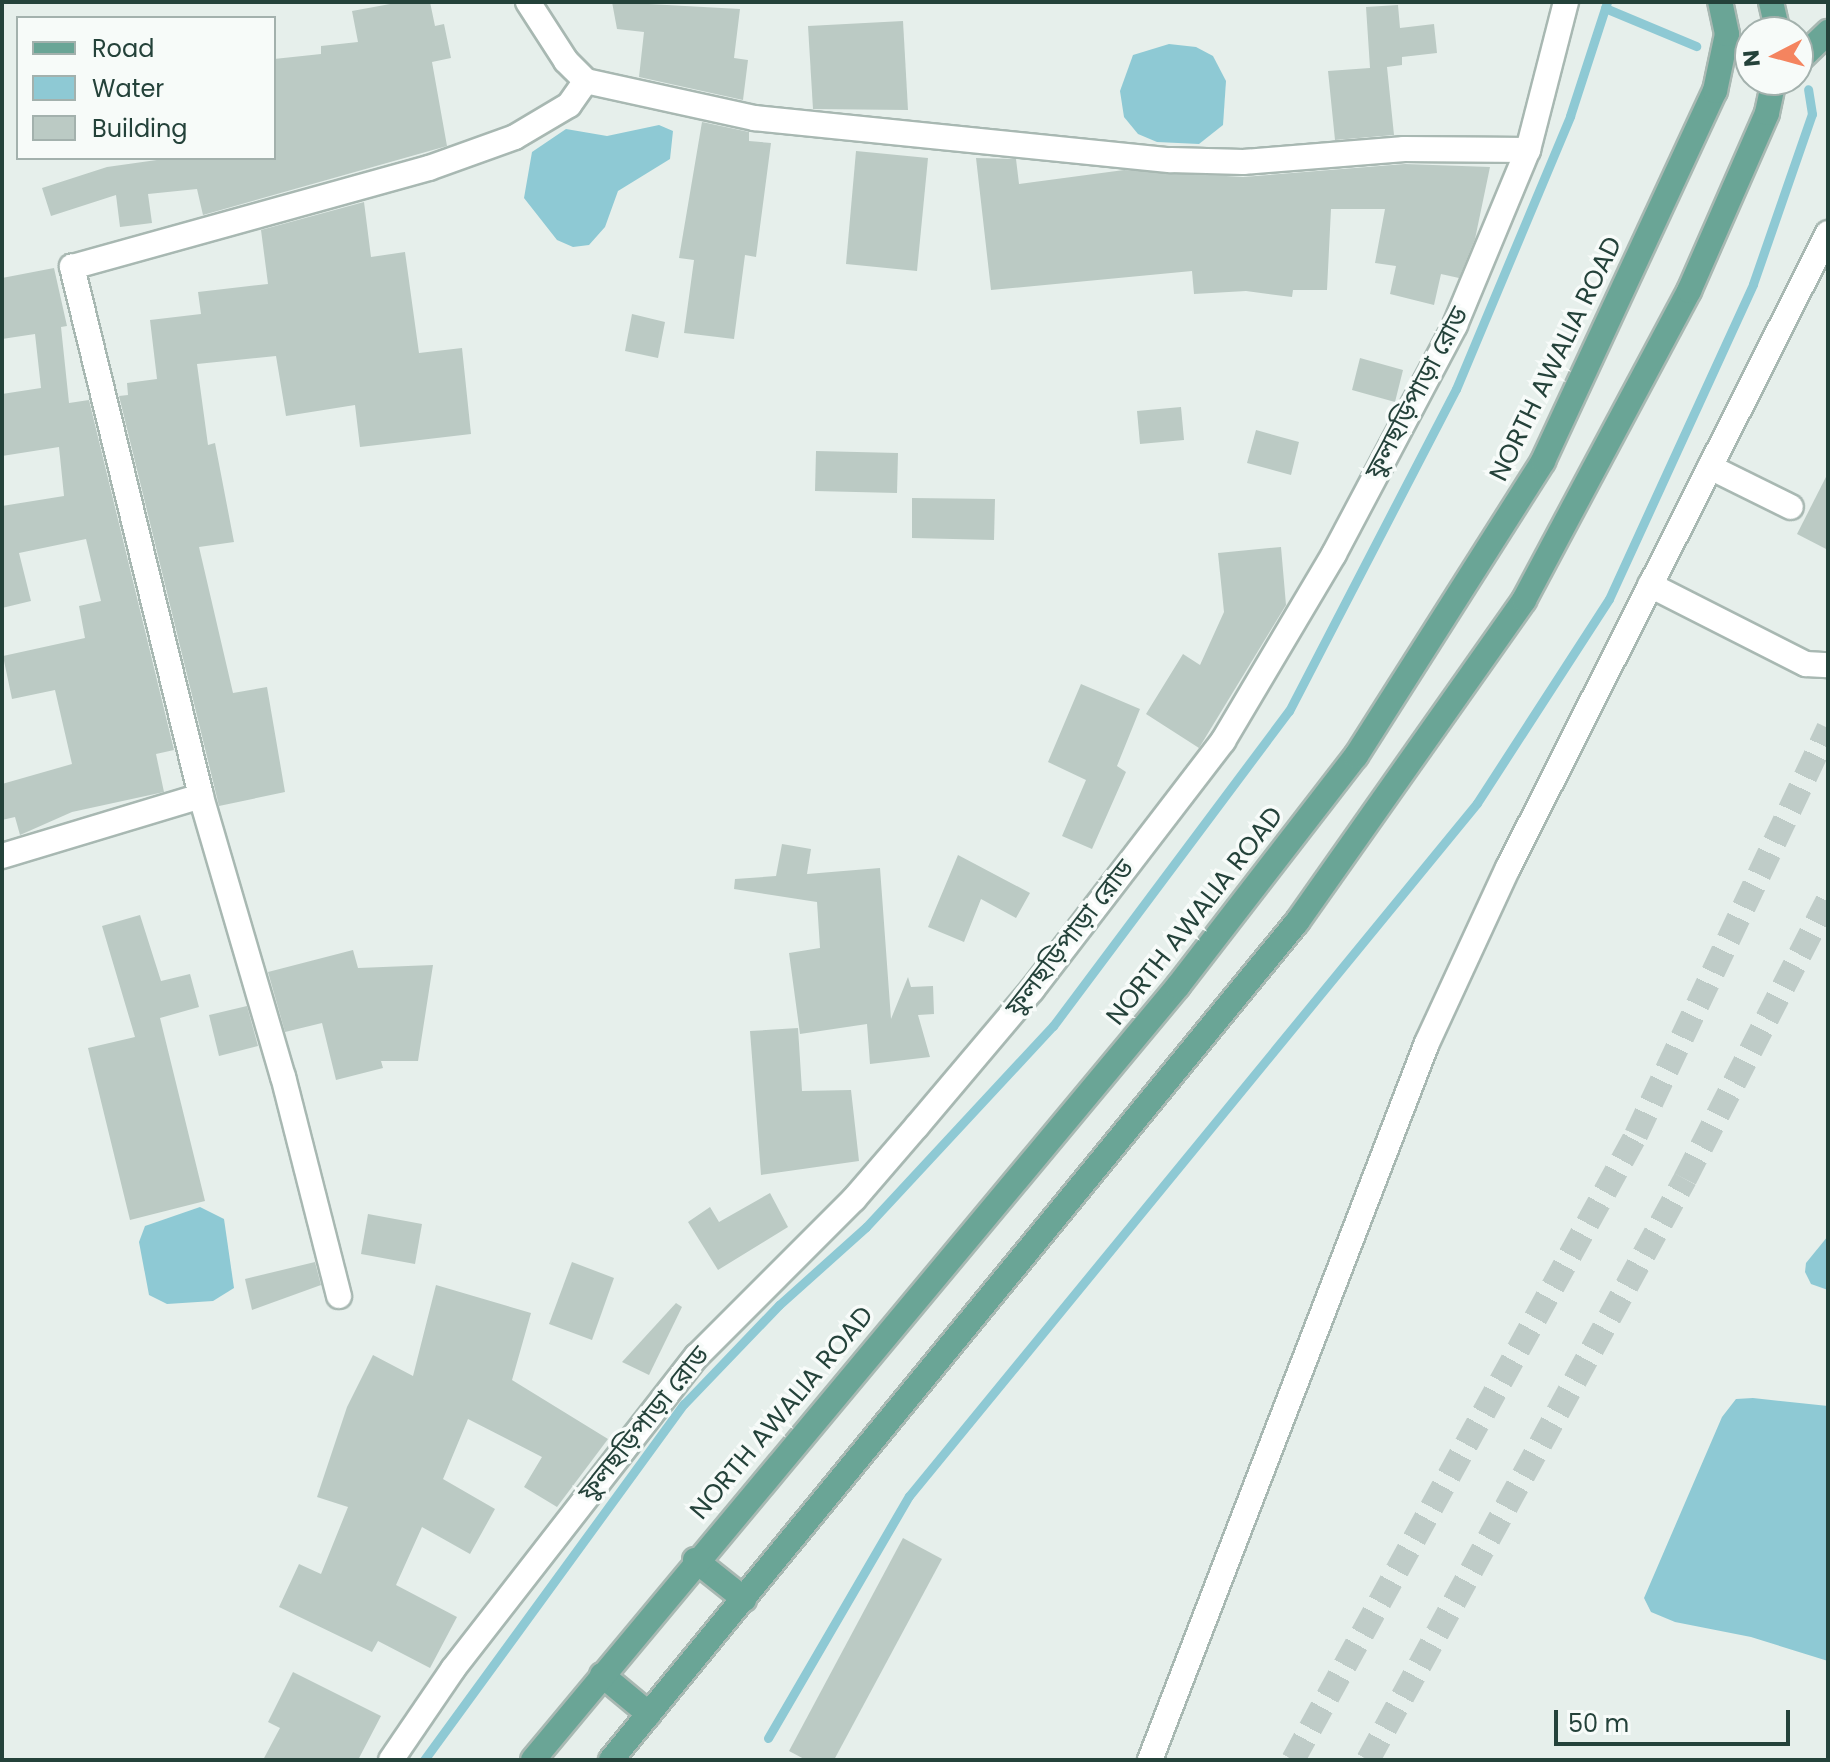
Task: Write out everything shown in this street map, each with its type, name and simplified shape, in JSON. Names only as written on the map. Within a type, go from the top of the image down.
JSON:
[{"type":"main road","name":"NORTH AWALIA ROAD","points":[[533,1760],[695,1560],[1178,986],[1356,756],[1543,461],[1715,91],[1727,34],[1720,2]]},
{"type":"main road","points":[[1767,113],[1771,96]]},
{"type":"main road","points":[[611,1760],[1297,922],[1524,600],[1689,291],[1777,96]]},
{"type":"main road","points":[[695,1560],[744,1599]]},
{"type":"main road","points":[[602,1675],[649,1714]]},
{"type":"street","points":[[528,2],[566,61],[586,81],[754,118],[1171,160],[1243,162],[1404,149],[1528,150]]},
{"type":"street","name":"ফুলছড়িপাড়া রোড","points":[[391,1760],[453,1669],[697,1356],[854,1199],[917,1126],[1032,990],[1223,741],[1334,554],[1455,325],[1528,150],[1566,2]]},
{"type":"street","points":[[339,1296],[283,1077],[201,796],[72,267],[444,163],[546,122],[569,105],[586,81]]},
{"type":"street","points":[[1150,1760],[1427,1043],[1650,585],[1828,233]]},
{"type":"street","points":[[1710,467],[1791,507]]},
{"type":"street","points":[[1650,585],[1806,664],[1828,665]]},
{"type":"street","points":[[2,856],[201,796]]},
{"type":"water","points":[[1169,44],[1196,47],[1213,56],[1226,81],[1223,125],[1199,144],[1157,142],[1138,134],[1124,117],[1120,91],[1133,55]]},
{"type":"water","points":[[659,125],[673,131],[670,159],[618,191],[605,227],[589,245],[573,247],[557,240],[524,198],[532,152],[566,129],[607,136]]},
{"type":"water","points":[[200,1207],[224,1219],[234,1288],[213,1301],[167,1304],[149,1295],[139,1242],[145,1226]]},
{"type":"water","points":[[1828,1236],[1828,1290],[1811,1284],[1805,1272],[1806,1263]]},
{"type":"water","points":[[1736,1399],[1828,1406],[1828,1661],[1751,1637],[1675,1622],[1651,1612],[1644,1598],[1722,1417]]},
{"type":"building","points":[[401,2],[430,2],[435,26],[444,24],[451,58],[432,62],[447,146],[203,215],[197,189],[148,194],[152,223],[120,227],[116,195],[51,216],[42,188],[107,167],[157,160],[276,160],[276,59],[321,54],[321,46],[358,42],[352,11]]},
{"type":"building","points":[[612,2],[740,9],[734,58],[748,60],[743,100],[639,77],[644,32],[617,29]]},
{"type":"building","points":[[1398,5],[1400,28],[1434,24],[1437,53],[1402,57],[1402,65],[1387,67],[1394,135],[1335,140],[1328,71],[1370,68],[1366,7]]},
{"type":"building","points":[[903,21],[908,110],[813,109],[808,26]]},
{"type":"building","points":[[702,122],[749,132],[749,141],[771,143],[756,257],[745,255],[734,339],[684,333],[694,260],[679,258]]},
{"type":"building","points":[[856,151],[928,158],[917,271],[846,264]]},
{"type":"building","points":[[976,158],[1016,159],[1019,184],[1124,170],[1243,177],[1405,164],[1490,167],[1475,239],[1459,278],[1441,274],[1434,305],[1390,294],[1396,266],[1375,263],[1385,209],[1331,209],[1327,290],[1293,290],[1292,297],[1246,291],[1194,294],[1192,271],[991,290]]},
{"type":"building","points":[[364,202],[371,257],[405,252],[419,353],[462,348],[471,434],[360,447],[355,405],[286,416],[276,356],[197,364],[208,445],[215,443],[234,542],[199,547],[233,693],[267,687],[285,792],[219,806],[119,396],[128,395],[127,383],[157,379],[150,320],[201,314],[198,292],[268,284],[261,230]]},
{"type":"building","points":[[54,268],[67,326],[61,327],[69,403],[89,400],[174,750],[156,754],[164,792],[72,812],[20,835],[15,817],[2,820],[2,784],[72,764],[55,690],[12,699],[3,656],[85,638],[79,606],[101,601],[86,539],[19,553],[31,601],[2,608],[2,506],[64,496],[59,447],[2,456],[2,394],[41,388],[35,334],[2,339],[2,278]]},
{"type":"building","points":[[632,314],[665,322],[658,358],[625,351]]},
{"type":"building","points":[[1360,358],[1403,370],[1395,402],[1352,390]]},
{"type":"building","points":[[1181,407],[1184,440],[1140,444],[1137,411]]},
{"type":"building","points":[[1256,430],[1299,442],[1291,475],[1247,463]]},
{"type":"building","points":[[816,451],[898,453],[897,493],[815,491]]},
{"type":"building","points":[[1828,473],[1828,550],[1797,534]]},
{"type":"building","points":[[912,498],[995,499],[994,540],[912,538]]},
{"type":"building","points":[[1281,547],[1286,605],[1199,748],[1146,714],[1183,654],[1200,665],[1224,612],[1218,553]]},
{"type":"building","points":[[1081,684],[1140,709],[1117,766],[1126,772],[1092,849],[1062,836],[1086,780],[1048,762]]},
{"type":"building","points":[[782,844],[811,849],[807,874],[880,868],[891,1019],[908,977],[911,987],[933,986],[934,1014],[918,1015],[930,1057],[870,1064],[867,1024],[800,1034],[789,953],[820,948],[817,902],[734,889],[735,879],[776,876]]},
{"type":"building","points":[[958,855],[1030,893],[1016,918],[981,899],[964,942],[928,927]]},
{"type":"building","points":[[140,915],[161,981],[190,974],[199,1007],[160,1018],[205,1201],[130,1220],[88,1048],[135,1037],[102,926]]},
{"type":"building","points":[[353,950],[358,968],[433,965],[418,1061],[381,1061],[383,1068],[336,1080],[322,1023],[285,1032],[268,972]]},
{"type":"building","points":[[247,1006],[258,1046],[219,1056],[209,1015]]},
{"type":"building","points":[[798,1028],[802,1091],[851,1090],[859,1161],[761,1175],[750,1031]]},
{"type":"building","points":[[770,1193],[788,1227],[718,1270],[688,1222],[710,1207],[719,1222]]},
{"type":"building","points":[[368,1214],[422,1224],[415,1264],[361,1254]]},
{"type":"building","points":[[315,1262],[321,1285],[252,1310],[245,1279]]},
{"type":"building","points":[[572,1262],[614,1278],[592,1340],[549,1324]]},
{"type":"building","points":[[436,1285],[531,1313],[512,1380],[608,1439],[557,1507],[524,1487],[542,1457],[468,1419],[443,1479],[495,1509],[470,1554],[422,1527],[396,1585],[457,1617],[430,1668],[378,1641],[372,1652],[279,1607],[299,1564],[321,1574],[348,1507],[317,1497],[347,1407],[373,1355],[413,1376]]},
{"type":"building","points":[[676,1303],[682,1307],[649,1375],[622,1362]]},
{"type":"building","points":[[903,1538],[942,1559],[834,1760],[806,1760],[789,1751]]},
{"type":"building","points":[[293,1672],[381,1716],[358,1760],[263,1760],[280,1728],[268,1722]]},
{"type":"waterway","points":[[424,1760],[684,1404],[779,1305],[866,1227],[1053,1026],[1289,711],[1456,389],[1570,116],[1607,2]]},
{"type":"waterway","points":[[1605,8],[1696,46]]},
{"type":"waterway","points":[[768,1738],[909,1496],[1477,803],[1609,599],[1753,284],[1812,114],[1809,96]]},
{"type":"tunnel","points":[[1293,1760],[1636,1135],[1828,728]]},
{"type":"tunnel","points":[[1368,1760],[1685,1179],[1828,900]]}]
